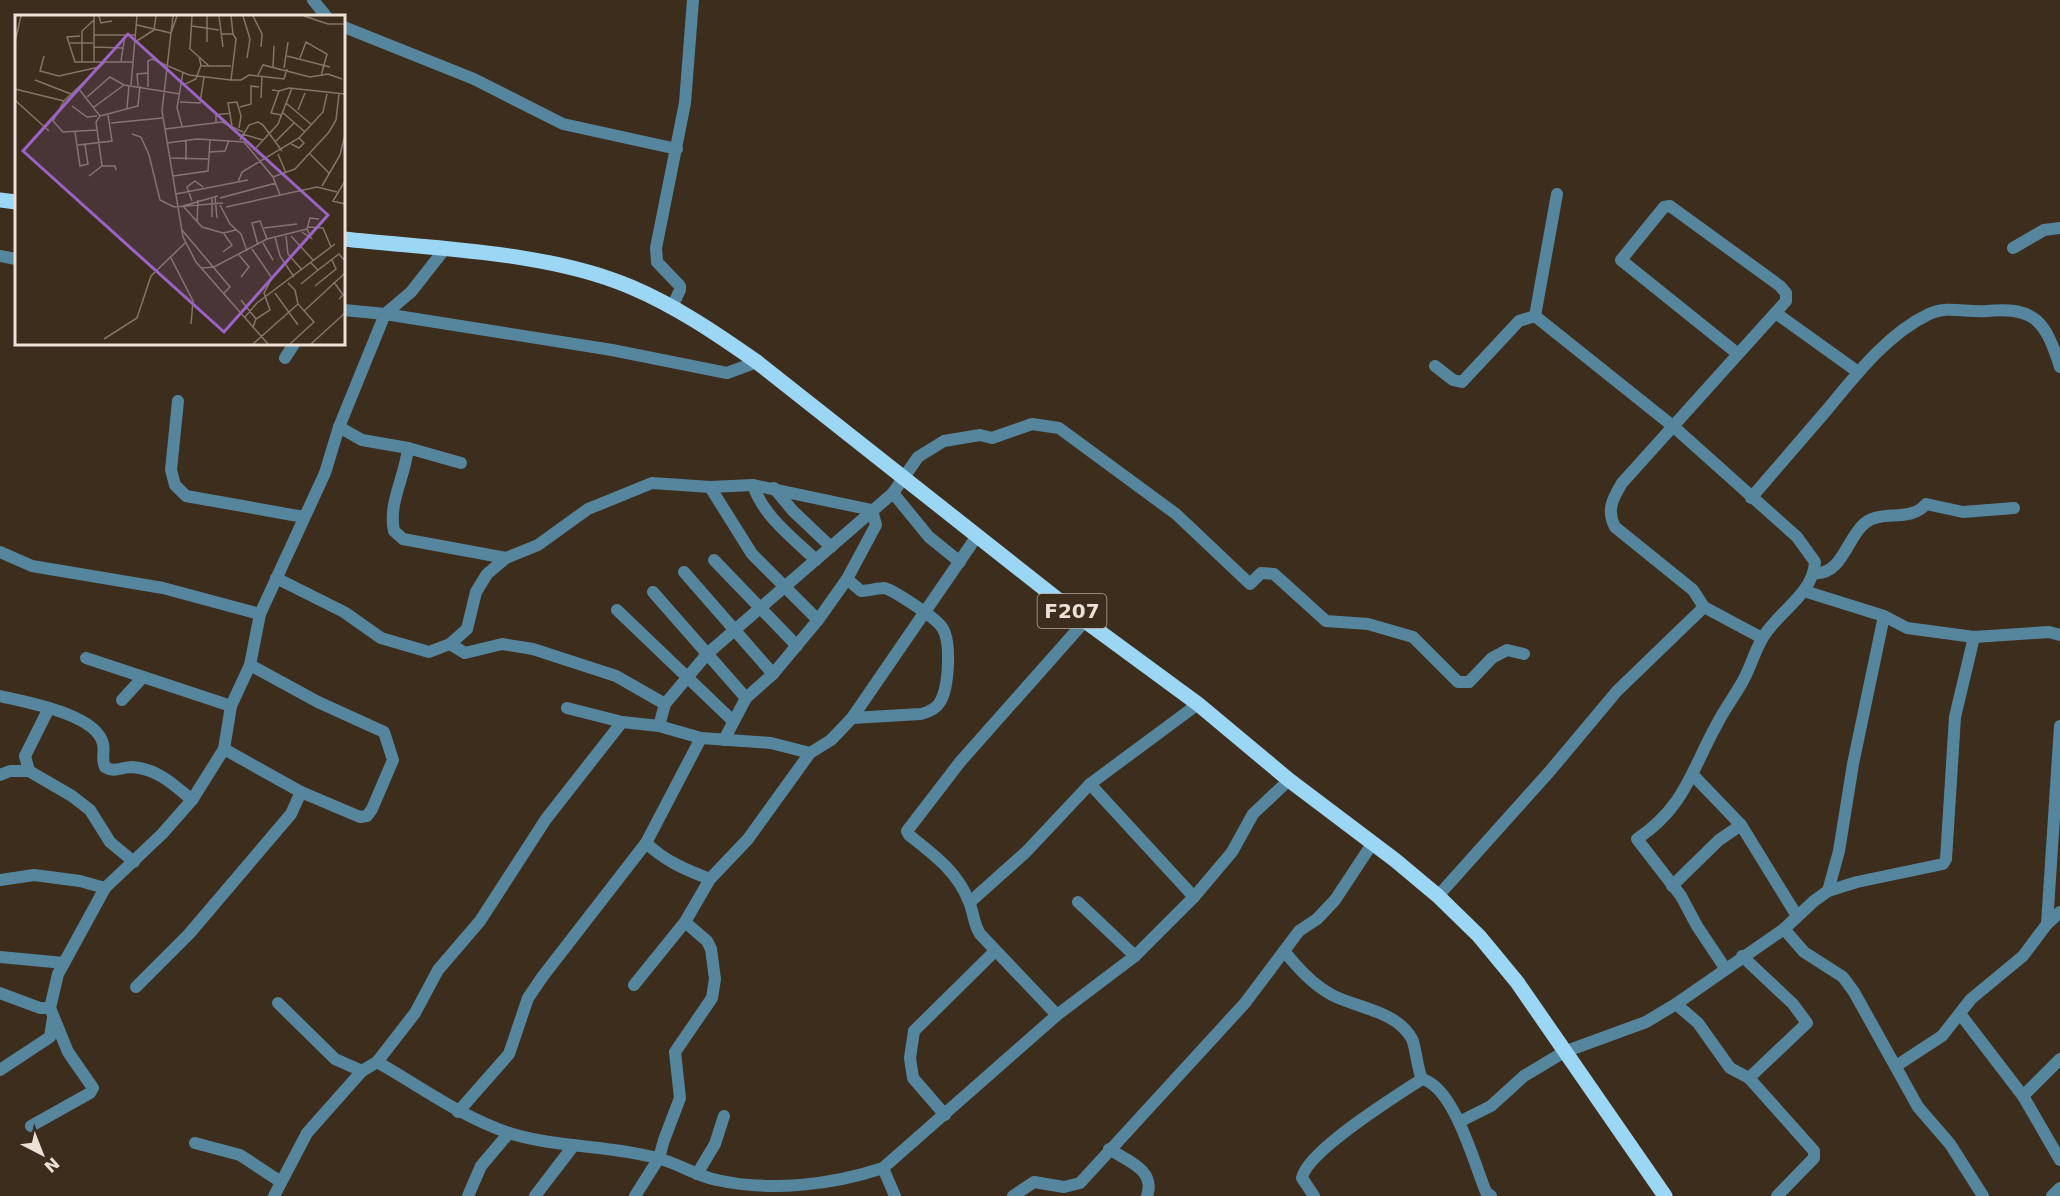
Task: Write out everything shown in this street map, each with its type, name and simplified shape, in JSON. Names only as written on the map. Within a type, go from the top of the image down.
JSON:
[{"type":"main road","points":[[0,200],[15,202]]},
{"type":"main road","name":"F207","points":[[345,239],[578,269],[631,287],[672,307],[715,332],[757,362],[1085,621],[1198,704],[1289,780],[1438,896],[1479,936],[1517,982],[1665,1196]]},
{"type":"street","points":[[313,0],[325,15]]},
{"type":"street","points":[[672,307],[680,286],[657,262],[656,248],[685,103],[693,0]]},
{"type":"street","points":[[345,27],[474,79],[564,124],[677,149]]},
{"type":"street","points":[[1535,316],[1557,195]]},
{"type":"street","points":[[1738,354],[1621,260],[1659,212],[1670,206],[1780,286],[1786,293],[1786,301],[1777,314],[1622,483],[1610,513],[1615,527],[1679,579],[1704,607],[1762,638]]},
{"type":"street","points":[[2013,248],[2044,230],[2060,228]]},
{"type":"street","points":[[50,1037],[51,996],[64,963],[105,888],[134,862],[192,800],[224,749],[231,706],[250,665],[260,614],[326,473],[339,427],[385,314],[411,292],[444,250]]},
{"type":"street","points":[[0,256],[15,259]]},
{"type":"street","points":[[1751,498],[1878,351],[1929,314],[1949,308],[1967,313],[2010,309],[2033,316],[2052,342],[2060,367]]},
{"type":"street","points":[[345,310],[385,314],[612,350],[727,373],[757,362]]},
{"type":"street","points":[[1777,314],[1858,372]]},
{"type":"street","points":[[1435,366],[1453,380],[1462,382],[1519,321],[1535,316]]},
{"type":"street","points":[[1535,316],[1674,427],[1797,537],[1815,562],[1814,573],[1804,591],[1762,638],[1745,678],[1716,725],[1693,775],[1668,816],[1637,839],[1681,896],[1697,926],[1725,968]]},
{"type":"street","points":[[285,358],[293,345]]},
{"type":"street","points":[[178,401],[171,470],[175,485],[186,496],[304,517]]},
{"type":"street","points":[[659,726],[665,704],[707,654],[893,493],[918,457],[944,441],[980,435],[992,438],[1032,424],[1059,428],[1176,514],[1250,584],[1261,573],[1274,574],[1326,621],[1368,624],[1413,637],[1458,681],[1464,683],[1469,682],[1492,658],[1507,650],[1524,654]]},
{"type":"street","points":[[339,427],[362,440],[408,448],[461,463]]},
{"type":"street","points":[[408,448],[406,471],[392,508],[392,520],[398,535],[403,539],[506,558]]},
{"type":"street","points":[[276,578],[344,612],[362,627],[391,642],[429,652],[450,644],[467,629],[476,592],[487,574],[506,558],[538,545],[588,509],[652,483],[710,487],[753,485],[872,510]]},
{"type":"street","points":[[753,485],[757,496],[773,518],[816,560]]},
{"type":"street","points":[[710,487],[752,554],[818,620]]},
{"type":"street","points":[[774,488],[793,511],[831,547]]},
{"type":"street","points":[[893,493],[929,537],[960,562]]},
{"type":"street","points":[[1814,573],[1823,574],[1831,570],[1858,528],[1872,517],[1910,515],[1920,511],[1926,504],[1964,512],[2014,508]]},
{"type":"street","points":[[724,740],[746,698],[773,674],[797,646],[847,579],[876,525],[872,510]]},
{"type":"street","points":[[634,985],[685,922],[710,879],[748,839],[810,753],[831,740],[852,718],[977,536]]},
{"type":"street","points":[[0,552],[32,566],[163,588],[260,614]]},
{"type":"street","points":[[714,560],[797,646]]},
{"type":"street","points":[[684,572],[773,674]]},
{"type":"street","points":[[847,579],[861,591],[886,588],[925,610],[942,626],[946,635],[948,675],[941,701],[932,710],[921,714],[852,718]]},
{"type":"street","points":[[1804,591],[1884,616],[1907,627],[1974,637],[2049,632],[2060,635]]},
{"type":"street","points":[[653,592],[746,698]]},
{"type":"street","points":[[1438,896],[1550,771],[1617,691],[1704,607]]},
{"type":"street","points":[[617,610],[733,721]]},
{"type":"street","points":[[1828,891],[1839,851],[1853,764],[1884,616]]},
{"type":"street","points":[[1057,1015],[994,951],[974,924],[970,903],[941,859],[909,835],[907,831],[960,762],[1085,621]]},
{"type":"street","points":[[1459,1122],[1491,1106],[1524,1076],[1564,1052],[1646,1022],[1676,1004],[1784,929],[1828,891],[1857,882],[1938,866],[1946,859],[1955,717],[1974,637]]},
{"type":"street","points":[[450,644],[465,653],[502,644],[533,649],[616,676],[665,704]]},
{"type":"street","points":[[87,658],[231,706]]},
{"type":"street","points":[[224,749],[301,792],[360,817],[368,816],[393,760],[384,732],[318,702],[250,665]]},
{"type":"street","points":[[122,700],[143,677]]},
{"type":"street","points":[[0,696],[49,708],[87,725],[97,733],[103,744],[105,767],[118,771],[131,767],[159,773],[192,800]]},
{"type":"street","points":[[970,903],[1026,852],[1090,784],[1198,704]]},
{"type":"street","points":[[29,771],[25,756],[49,708]]},
{"type":"street","points":[[567,708],[622,722],[659,726],[701,738],[771,743],[810,753]]},
{"type":"street","points":[[274,1196],[307,1133],[362,1071],[377,1062],[415,1013],[438,970],[480,921],[546,819],[622,722]]},
{"type":"street","points":[[2047,924],[2055,866],[2060,726]]},
{"type":"street","points":[[459,1112],[509,1054],[528,999],[543,976],[646,843],[701,738]]},
{"type":"street","points":[[0,775],[10,771],[29,771],[90,810],[110,842],[134,862]]},
{"type":"street","points":[[1693,775],[1741,825],[1797,916]]},
{"type":"street","points":[[377,1062],[427,1090],[459,1112],[509,1133],[659,1158],[698,1174],[751,1191],[851,1179],[883,1168],[1057,1015],[1135,956],[1194,897],[1232,852],[1253,814],[1289,780]]},
{"type":"street","points":[[1090,784],[1194,897]]},
{"type":"street","points":[[136,987],[189,934],[291,814],[301,792]]},
{"type":"street","points":[[1672,886],[1719,840],[1741,825]]},
{"type":"street","points":[[646,843],[659,855],[679,867],[710,879]]},
{"type":"street","points":[[1013,1196],[1034,1182],[1064,1187],[1080,1183],[1245,1003],[1299,931],[1317,919],[1335,900],[1372,844]]},
{"type":"street","points":[[0,880],[34,875],[80,881],[105,888]]},
{"type":"street","points":[[1078,902],[1135,956]]},
{"type":"street","points":[[1896,1066],[1942,1036],[1961,1015],[1971,999],[2023,956],[2047,924],[2060,912]]},
{"type":"street","points":[[635,1196],[659,1158],[663,1140],[680,1098],[675,1052],[712,998],[716,979],[711,949],[707,941],[685,922]]},
{"type":"street","points":[[1784,929],[1804,952],[1843,977],[1872,1021],[1918,1107],[1950,1144],[1981,1195]]},
{"type":"street","points":[[945,1115],[912,1078],[910,1058],[914,1031],[994,951]]},
{"type":"street","points":[[1284,951],[1307,978],[1331,994],[1384,1015],[1403,1029],[1412,1039],[1422,1079]]},
{"type":"street","points":[[1742,956],[1793,1004],[1807,1023],[1749,1078]]},
{"type":"street","points":[[0,957],[64,963]]},
{"type":"street","points":[[0,993],[52,1013],[64,1043],[93,1088],[90,1094],[31,1126]]},
{"type":"street","points":[[278,1003],[335,1059],[362,1071]]},
{"type":"street","points":[[1676,1004],[1698,1023],[1730,1068],[1749,1078],[1814,1151],[1814,1158],[1777,1196]]},
{"type":"street","points":[[1961,1015],[2023,1096],[2060,1160]]},
{"type":"street","points":[[50,1037],[64,1043]]},
{"type":"street","points":[[0,1070],[50,1037]]},
{"type":"street","points":[[2023,1096],[2060,1059]]},
{"type":"street","points":[[1422,1079],[1431,1082],[1441,1092],[1459,1122],[1488,1195]]},
{"type":"street","points":[[1314,1196],[1302,1178],[1303,1169],[1339,1137],[1422,1079]]},
{"type":"street","points":[[698,1174],[715,1144],[724,1116]]},
{"type":"street","points":[[468,1196],[481,1166],[509,1133]]},
{"type":"street","points":[[195,1143],[240,1155],[281,1182]]},
{"type":"street","points":[[535,1196],[574,1145]]},
{"type":"street","points":[[1109,1149],[1146,1173],[1150,1186],[1147,1196]]},
{"type":"street","points":[[883,1168],[895,1196]]},
{"type":"street","points":[[2052,1196],[2060,1188]]}]
